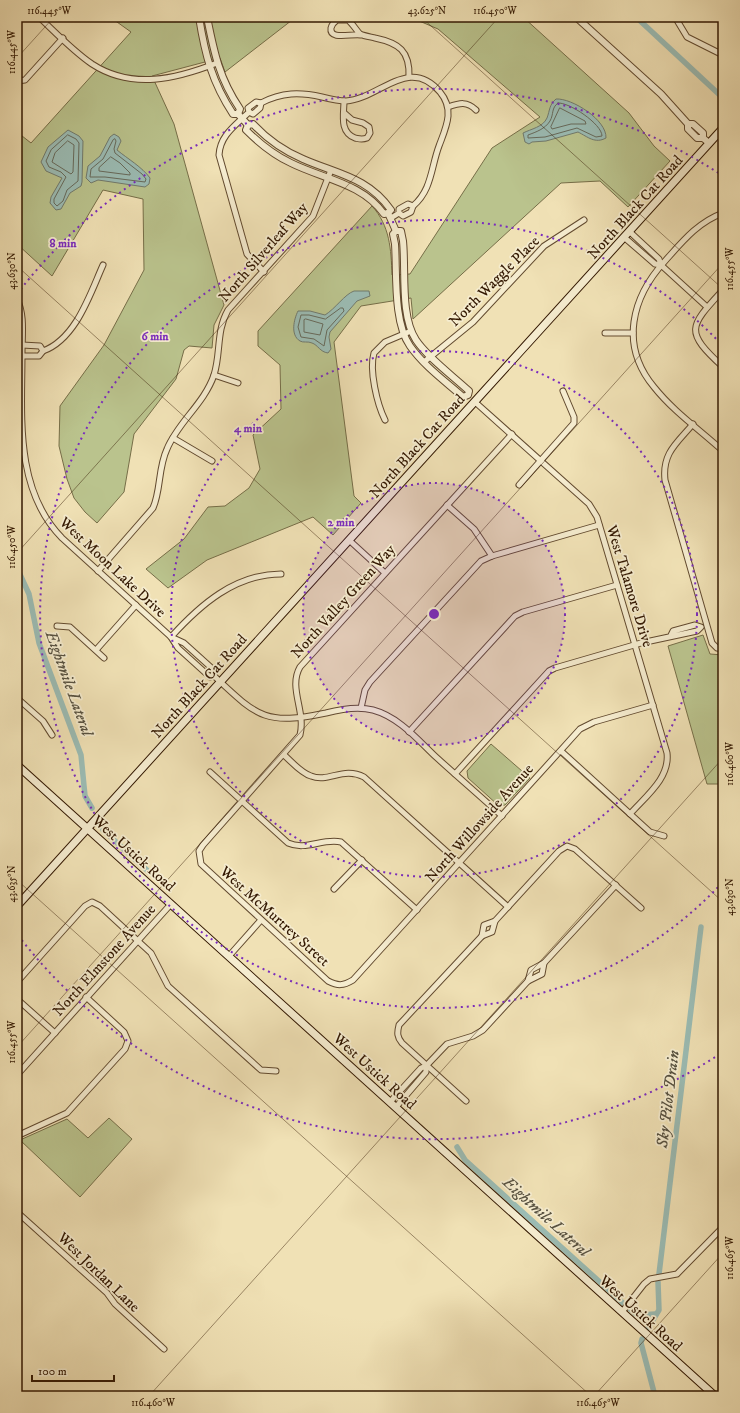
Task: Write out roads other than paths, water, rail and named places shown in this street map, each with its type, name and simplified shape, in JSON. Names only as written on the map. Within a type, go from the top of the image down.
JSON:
[{"type":"main road","name":"North Black Cat Road","points":[[17,906],[723,128]]},
{"type":"main road","name":"West Ustick Road","points":[[17,765],[715,1396]]},
{"type":"street","points":[[39,17],[98,67],[128,78],[148,80],[162,79],[217,63]]},
{"type":"street","points":[[199,17],[203,47],[209,66],[223,98],[233,114],[240,116],[248,125]]},
{"type":"street","points":[[207,17],[217,63],[222,78],[240,109],[240,116]]},
{"type":"street","points":[[576,17],[661,94],[688,124],[693,124],[703,133],[703,138],[709,143]]},
{"type":"street","points":[[675,17],[687,37],[723,56]]},
{"type":"street","points":[[361,35],[348,20],[336,20],[331,26],[331,31],[334,35],[339,37],[353,33],[361,35],[387,40],[404,51],[409,65],[409,77]]},
{"type":"street","points":[[17,81],[25,80],[63,38]]},
{"type":"street","points":[[248,125],[246,130],[271,152],[289,162],[361,192],[374,202],[384,214],[390,216],[399,213],[403,216],[412,212],[414,206],[428,187],[437,150],[448,124],[448,107],[445,97],[437,88],[428,82],[409,77],[395,80],[355,100],[344,101],[297,93],[276,96],[261,103],[260,108],[253,114],[249,112],[240,116],[223,138],[220,145],[219,155],[247,254],[264,272]]},
{"type":"street","points":[[344,101],[343,122],[346,132],[361,140],[367,138],[370,133],[369,127],[363,123],[352,120],[344,113]]},
{"type":"street","points":[[448,107],[462,103],[470,104],[476,110]]},
{"type":"street","points":[[248,125],[253,124],[268,138],[293,155],[352,178],[372,189],[380,195],[391,210],[390,216],[396,231]]},
{"type":"street","name":"North Silverleaf Way","points":[[98,571],[153,508],[157,497],[163,459],[173,438],[203,397],[214,375],[218,358],[220,327],[228,310],[264,272],[313,216],[331,170]]},
{"type":"street","points":[[723,213],[698,226],[648,281],[639,298],[634,316],[633,332],[637,356],[648,379],[659,393],[723,451]]},
{"type":"street","name":"North Waggle Place","points":[[424,362],[472,322],[544,246],[584,220]]},
{"type":"street","points":[[396,231],[401,231],[403,241],[406,306],[411,331],[416,341],[469,391],[468,396]]},
{"type":"street","points":[[396,231],[393,234],[395,244],[398,306],[404,334],[410,346],[424,362],[463,397],[468,396],[475,402]]},
{"type":"street","points":[[627,235],[655,264],[661,265],[707,307]]},
{"type":"street","points":[[22,356],[39,356],[43,351],[51,348],[70,328],[83,309],[103,265]]},
{"type":"street","points":[[723,290],[700,315],[696,326],[696,335],[703,348],[723,367]]},
{"type":"street","name":"West Moon Lake Drive","points":[[17,299],[22,314],[22,441],[34,494],[42,513],[56,532],[171,637],[178,648],[210,677],[213,675],[221,682]]},
{"type":"street","points":[[385,420],[379,407],[373,356],[379,346],[411,331]]},
{"type":"street","points":[[605,333],[633,332]]},
{"type":"street","points":[[22,345],[40,346],[43,351]]},
{"type":"street","points":[[214,375],[238,383]]},
{"type":"street","points":[[519,485],[574,423],[574,417],[563,390]]},
{"type":"street","name":"West Talamore Drive","points":[[475,402],[594,510],[667,753],[667,767],[662,779],[630,814]]},
{"type":"street","points":[[694,424],[672,447],[666,458],[664,469],[665,480],[712,643],[717,648],[723,649]]},
{"type":"street","name":"North Valley Green Way","points":[[199,858],[199,851],[203,845],[284,755],[300,735],[302,726],[294,680],[300,667],[512,434]]},
{"type":"street","points":[[173,438],[212,461]]},
{"type":"street","points":[[447,505],[474,529],[492,556]]},
{"type":"street","points":[[361,708],[365,690],[375,676],[481,561],[492,556],[599,525]]},
{"type":"street","points":[[349,540],[385,573]]},
{"type":"street","points":[[171,637],[192,614],[226,589],[265,574],[281,574]]},
{"type":"street","points":[[409,732],[515,616],[522,612],[617,585]]},
{"type":"street","points":[[96,650],[136,605]]},
{"type":"street","points":[[455,774],[549,671],[671,635],[675,637],[697,631],[700,626],[707,625]]},
{"type":"street","points":[[58,626],[70,627],[104,658]]},
{"type":"street","points":[[221,682],[243,704],[259,713],[280,718],[301,718],[341,709],[361,708],[386,715],[409,732],[502,816]]},
{"type":"street","points":[[17,698],[43,721],[52,735]]},
{"type":"street","name":"North Willowside Avenue","points":[[340,986],[353,980],[561,751],[588,724],[653,704]]},
{"type":"street","points":[[561,751],[650,832],[664,836]]},
{"type":"street","points":[[284,755],[303,772],[312,777],[322,778],[356,772],[364,777],[508,907]]},
{"type":"street","points":[[210,772],[288,843],[303,847],[334,840],[346,845],[417,910]]},
{"type":"street","points":[[482,936],[484,925],[495,920],[559,851],[567,846],[575,849],[641,908]]},
{"type":"street","name":"West McMurtrey Street","points":[[199,858],[205,869],[328,981],[340,986]]},
{"type":"street","points":[[334,890],[362,860]]},
{"type":"street","points":[[528,981],[531,970],[544,963],[616,885]]},
{"type":"street","points":[[17,982],[85,906],[92,902],[100,906],[151,953],[168,986],[261,1070],[276,1071]]},
{"type":"street","name":"North Elmstone Avenue","points":[[17,1075],[171,904]]},
{"type":"street","points":[[229,956],[261,920]]},
{"type":"street","points":[[466,1101],[426,1066],[398,1038],[398,1031],[399,1026],[482,936],[492,932],[495,920]]},
{"type":"street","points":[[393,1104],[426,1072],[426,1066],[447,1044],[473,1036],[483,1030],[528,981],[542,974],[544,963]]},
{"type":"street","points":[[17,1136],[67,1113],[125,1049],[128,1041],[124,1032],[86,997]]},
{"type":"street","points":[[17,999],[55,1033]]},
{"type":"street","name":"West Jordan Lane","points":[[17,1212],[107,1293],[115,1304],[164,1349]]},
{"type":"street","points":[[622,1312],[637,1292],[650,1279],[677,1274],[723,1228]]},
{"type":"water","points":[[556,99],[571,102],[595,117],[605,131],[606,138],[602,140],[595,140],[578,132],[546,141],[532,142],[529,144],[525,142],[523,133],[543,124],[547,118],[551,106]]},
{"type":"water","points":[[68,130],[79,136],[83,141],[82,182],[81,186],[70,193],[61,209],[56,210],[50,203],[51,197],[62,178],[46,171],[41,162],[48,147]]},
{"type":"water","points":[[114,134],[119,137],[121,141],[117,150],[139,167],[150,178],[149,184],[145,187],[98,180],[91,183],[86,178],[88,166],[100,156],[110,137]]},
{"type":"water","points":[[354,291],[369,291],[370,296],[357,301],[330,332],[329,337],[331,349],[328,353],[314,344],[309,342],[301,342],[297,338],[294,327],[295,318],[298,311],[310,311],[325,315],[347,295]]},
{"type":"waterway","points":[[636,17],[723,98]]},
{"type":"waterway","name":"Eightmile Lateral","points":[[17,568],[29,594],[39,643],[81,755],[85,796],[92,808]]},
{"type":"waterway","name":"Eightmile Lateral","points":[[103,824],[103,830],[149,872]]},
{"type":"waterway","name":"Sky Pilot Drain","points":[[659,1274],[701,927]]},
{"type":"waterway","name":"Eightmile Lateral","points":[[457,1147],[465,1160],[623,1303]]},
{"type":"waterway","name":"Sky Pilot Drain","points":[[648,1328],[659,1310],[658,1282]]},
{"type":"waterway","name":"Eightmile Lateral","points":[[630,1309],[637,1315],[656,1314]]},
{"type":"waterway","name":"Sky Pilot Drain","points":[[642,1339],[641,1343],[655,1396]]}]
